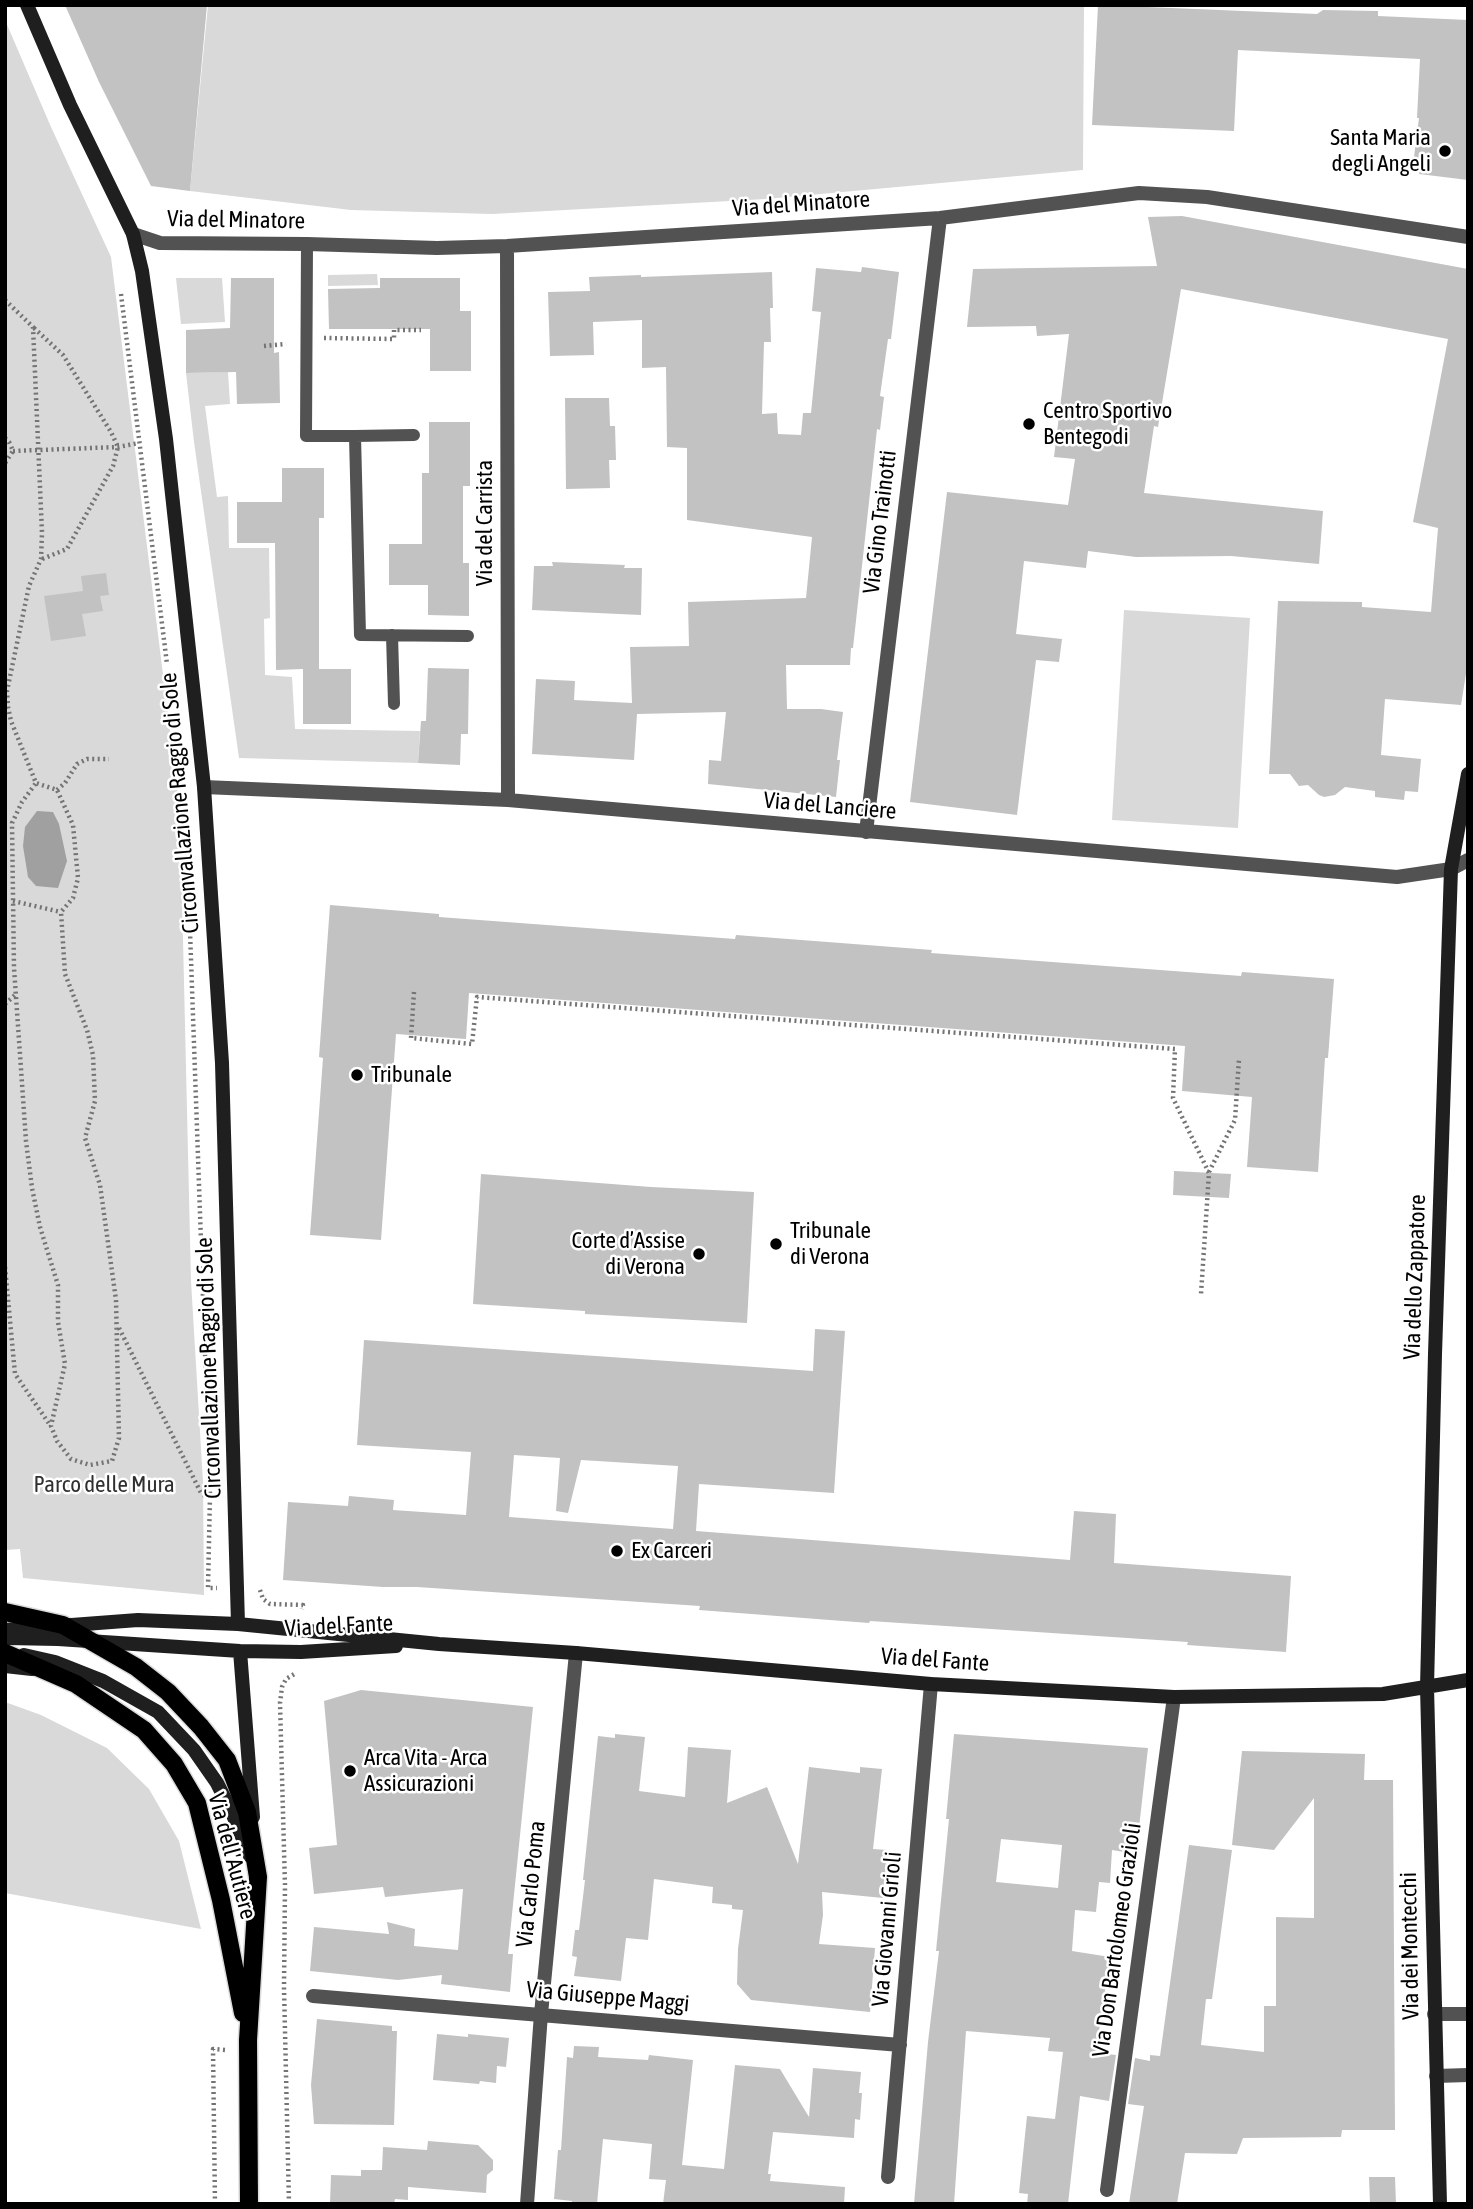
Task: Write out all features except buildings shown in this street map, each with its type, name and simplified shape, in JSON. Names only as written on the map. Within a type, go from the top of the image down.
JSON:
[{"type":"main road","name":"Via dell'Autiere","points":[[5,1612],[63,1625],[136,1667],[168,1692],[227,1760],[247,1812],[258,1877],[248,2040],[249,2204]]},
{"type":"main road","name":"Via dell'Autiere","points":[[5,1652],[76,1684],[144,1730],[174,1765],[197,1803],[222,1900],[248,2040]]},
{"type":"street","name":"Circonvallazione Raggio di Sole","points":[[27,5],[70,105],[133,234],[142,271],[166,439],[204,787],[222,1063],[238,1624]]},
{"type":"street","name":"Via del Minatore","points":[[133,234],[160,243],[437,248],[507,246],[940,218],[1139,193],[1207,197],[1468,237]]},
{"type":"street","name":"Via Gino Trainotti","points":[[866,832],[940,218]]},
{"type":"street","name":"Via del Carrista","points":[[507,246],[508,800]]},
{"type":"street","name":"Via dello Zappatore","points":[[1427,1687],[1451,869],[1468,774]]},
{"type":"street","name":"Via del Lanciere","points":[[204,787],[508,800],[1397,877],[1451,869],[1468,860]]},
{"type":"street","name":"Via dell'Autiere","points":[[5,1630],[138,1620],[269,1626]]},
{"type":"street","name":"Via del Fante","points":[[269,1626],[931,1684],[1174,1697],[1373,1695],[1468,1680]]},
{"type":"street","name":"Via dell'Autiere","points":[[5,1638],[240,1651],[258,1877]]},
{"type":"street","name":"Via del Fante","points":[[240,1651],[301,1652],[439,1643]]},
{"type":"street","points":[[5,1652],[55,1662],[103,1681],[158,1712],[194,1750],[218,1783],[258,1877]]},
{"type":"street","name":"Via Carlo Poma","points":[[527,2204],[541,2014],[576,1653]]},
{"type":"street","points":[[5,1666],[46,1671]]},
{"type":"street","name":"Via Giovanni Grioli","points":[[888,2177],[931,1684]]},
{"type":"street","name":"Via dei Montecchi","points":[[1427,1687],[1440,2204]]},
{"type":"street","name":"Via Don Bartolomeo Grazioli","points":[[1107,2190],[1174,1697]]},
{"type":"street","name":"Via Giuseppe Maggi","points":[[313,1996],[900,2045]]},
{"type":"street","points":[[1434,2014],[1468,2014]]},
{"type":"street","points":[[1436,2076],[1468,2076]]},
{"type":"lane","points":[[307,244],[306,436],[414,435]]},
{"type":"lane","points":[[355,436],[359,635],[468,636]]},
{"type":"lane","points":[[392,635],[394,704]]},
{"type":"path","points":[[120,286],[168,676]]},
{"type":"path","points":[[5,300],[63,355],[118,447],[113,466],[67,549],[41,559]]},
{"type":"path","points":[[323,325],[323,338],[394,338],[394,330],[421,330]]},
{"type":"path","points":[[5,1267],[15,1374],[71,1459],[90,1465],[112,1461],[119,1438],[116,1300],[100,1185],[85,1139],[95,1101],[93,1055],[87,1030],[65,974],[61,912],[73,898],[78,878],[73,825],[57,790],[36,783],[8,721],[7,691],[29,586],[41,559],[33,327]]},
{"type":"path","points":[[264,346],[286,345],[285,333]]},
{"type":"path","points":[[5,438],[13,451]]},
{"type":"path","points":[[13,451],[118,447],[139,443]]},
{"type":"path","points":[[5,463],[13,451]]},
{"type":"path","points":[[57,790],[77,764],[87,759],[109,759]]},
{"type":"path","points":[[36,783],[22,802],[12,823],[15,994],[32,1188],[40,1227],[58,1285],[58,1322],[65,1364],[51,1426]]},
{"type":"path","points":[[13,901],[61,912]]},
{"type":"path","points":[[189,924],[210,1495],[208,1588]]},
{"type":"path","points":[[414,992],[411,1038],[472,1044],[477,998],[1175,1049],[1173,1098],[1209,1173]]},
{"type":"path","points":[[5,1004],[15,994]]},
{"type":"path","points":[[1201,1294],[1209,1173],[1236,1120],[1238,1059]]},
{"type":"path","points":[[117,1324],[202,1495],[210,1495]]},
{"type":"path","points":[[260,1589],[263,1599],[270,1604],[303,1605]]},
{"type":"path","points":[[289,2204],[280,1703],[282,1686],[286,1679],[298,1671]]},
{"type":"path","points":[[213,2049],[215,2204]]},
{"type":"green space","points":[[208,5],[1084,5],[1083,170],[766,199],[492,214],[351,210],[190,191]]},
{"type":"green space","name":"Parco delle Mura","points":[[5,20],[111,257],[180,811],[191,1281],[203,1482],[204,1595],[23,1578],[20,1549],[5,1550]]},
{"type":"green space","points":[[377,274],[378,285],[328,286],[328,275]]},
{"type":"green space","points":[[176,278],[222,278],[225,322],[181,324]]},
{"type":"green space","points":[[228,372],[230,404],[205,406],[217,497],[228,496],[229,548],[269,548],[270,618],[264,619],[265,675],[292,677],[295,729],[420,731],[418,763],[239,758],[186,373]]},
{"type":"green space","points":[[1124,610],[1250,618],[1238,828],[1112,820]]},
{"type":"green space","points":[[5,1702],[41,1715],[107,1748],[149,1789],[179,1841],[201,1929],[5,1893]]},
{"type":"shaded area","points":[[37,811],[53,812],[59,824],[67,861],[58,888],[36,886],[28,877],[23,846],[25,827]]},
{"type":"place","name":"Santa Maria degli Angeli","points":[[1445,151]]},
{"type":"place","name":"Centro Sportivo Bentegodi","points":[[1029,424]]},
{"type":"place","name":"Tribunale","points":[[357,1075]]},
{"type":"place","name":"Tribunale di Verona","points":[[776,1244]]},
{"type":"place","name":"Corte d’Assise di Verona","points":[[699,1254]]},
{"type":"place","name":"Ex Carceri","points":[[617,1551]]},
{"type":"place","name":"Arca Vita - Arca Assicurazioni","points":[[350,1771]]}]
